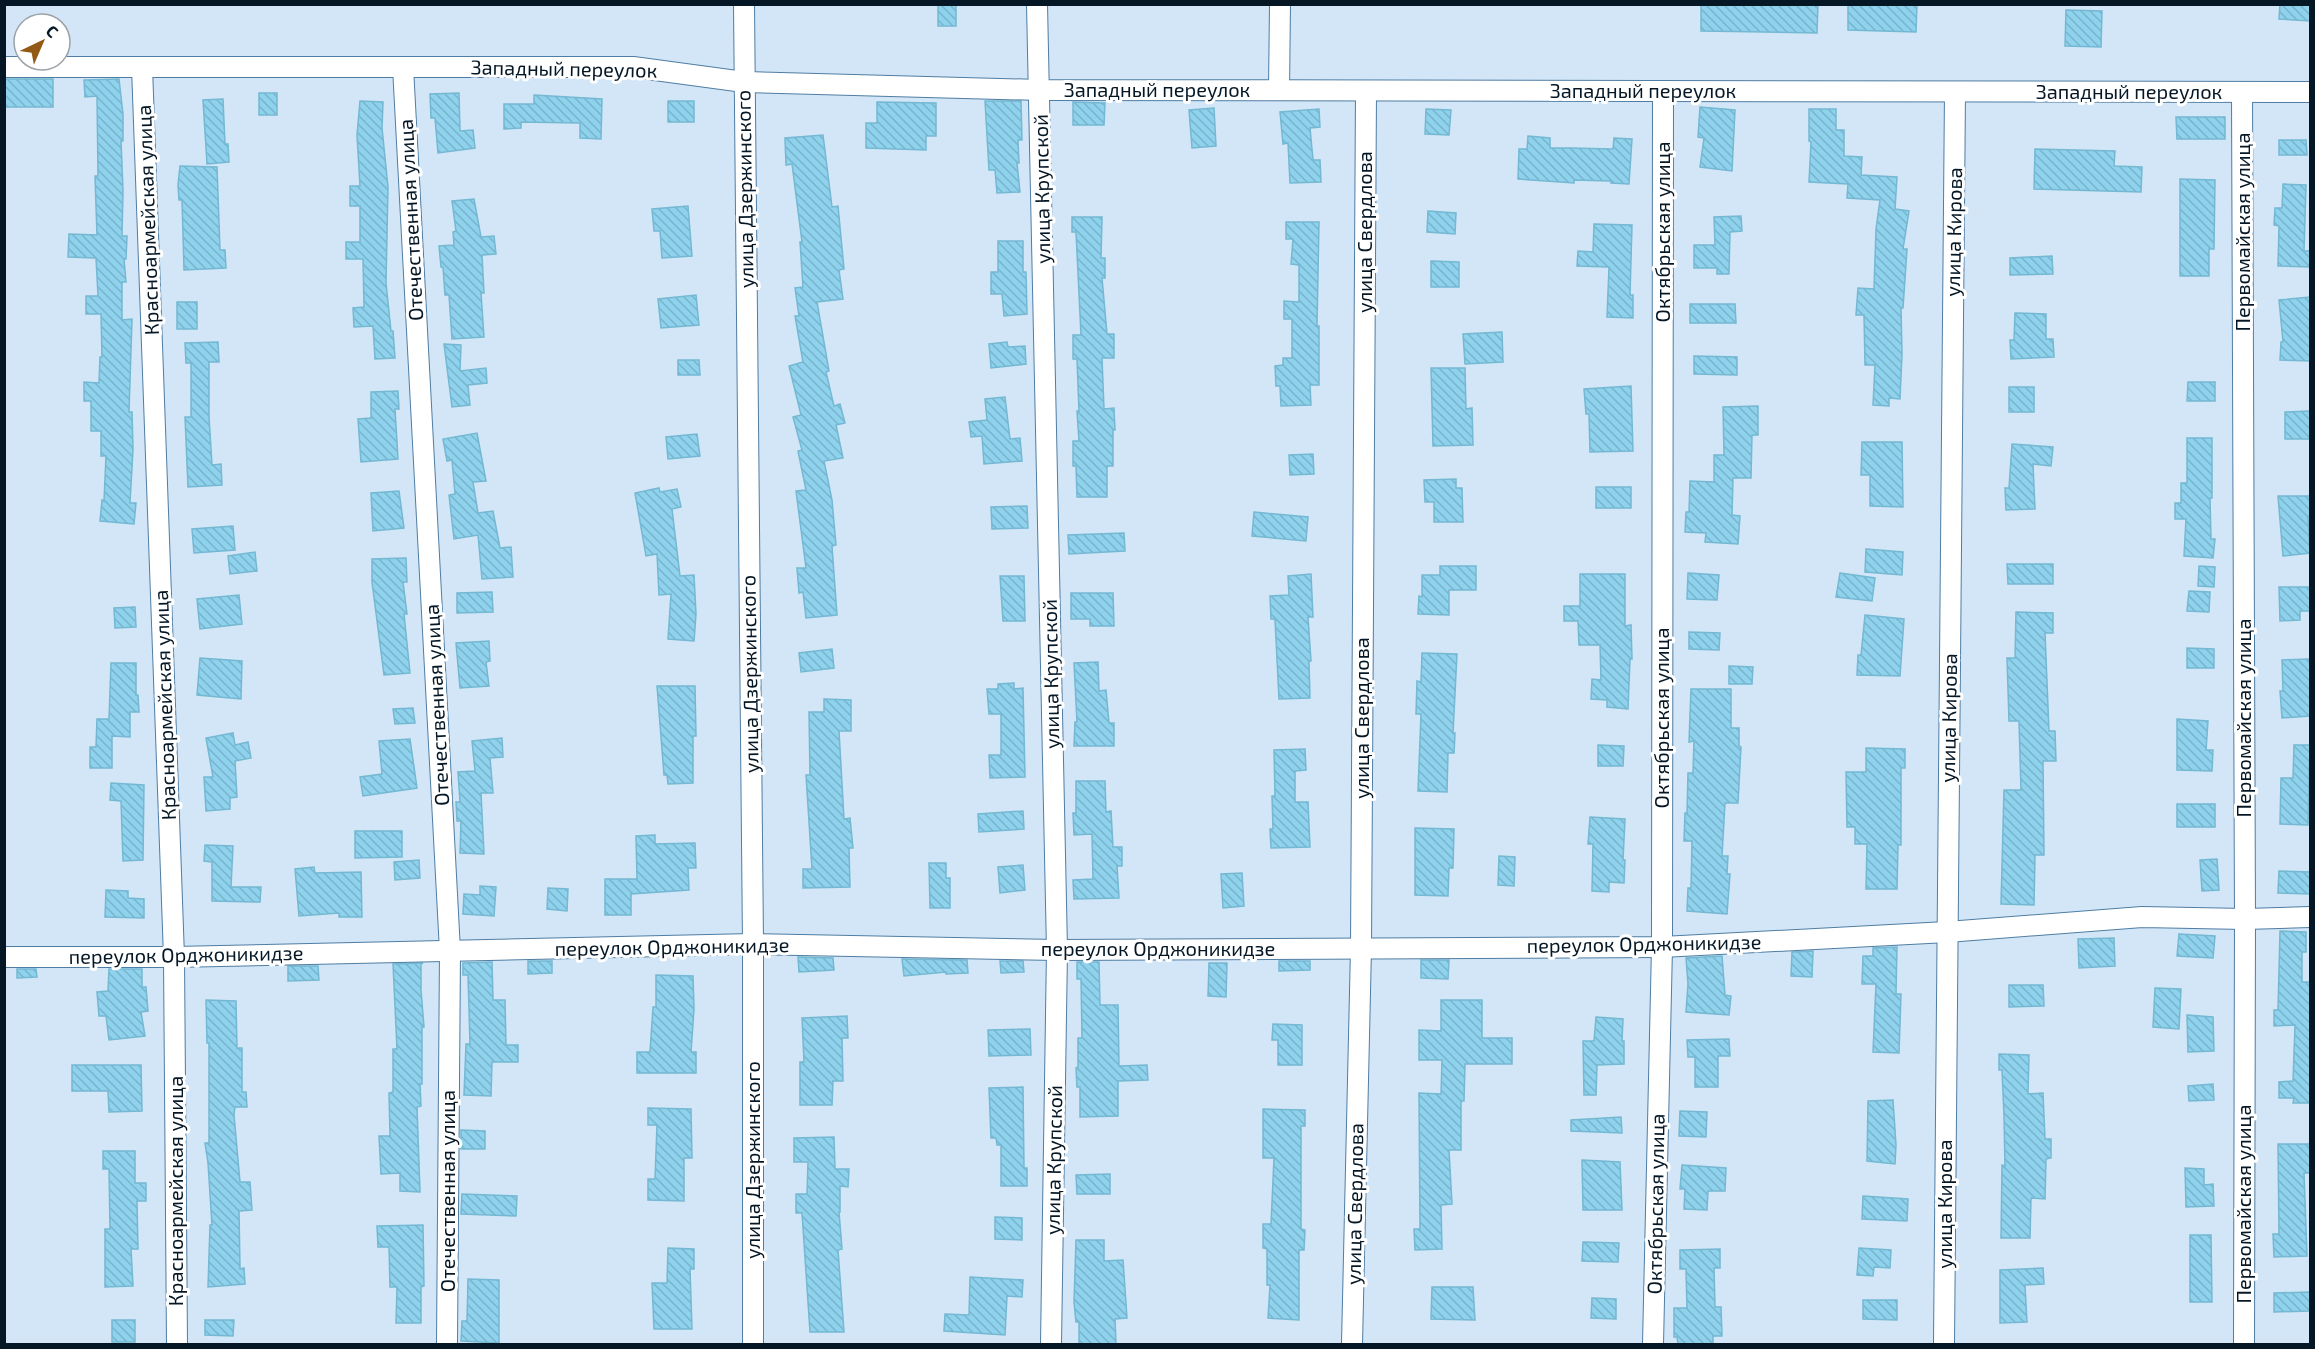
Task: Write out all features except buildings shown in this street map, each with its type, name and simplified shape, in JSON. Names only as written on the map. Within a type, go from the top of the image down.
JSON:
[{"type":"street","name":"улица Дзержинского","points":[[744,4],[753,944],[753,1344]]},
{"type":"street","name":"улица Крупской","points":[[1037,4],[1057,950],[1051,1344]]},
{"type":"street","points":[[1279,90],[1280,4]]},
{"type":"street","name":"Западный переулок","points":[[4,67],[633,67],[744,82],[1040,90],[2310,93]]},
{"type":"street","name":"Красноармейская улица","points":[[142,67],[174,957],[177,1344]]},
{"type":"street","name":"Отечественная улица","points":[[403,67],[450,951],[447,1344]]},
{"type":"street","name":"улица Свердлова","points":[[1352,1344],[1361,948],[1366,91]]},
{"type":"street","name":"Октябрьская улица","points":[[1653,1344],[1662,947],[1663,91]]},
{"type":"street","name":"улица Кирова","points":[[1944,1344],[1955,92]]},
{"type":"street","name":"Первомайская улица","points":[[2242,92],[2244,1344]]},
{"type":"street","name":"переулок Орджоникидзе","points":[[4,957],[174,957],[753,944],[1057,950],[1662,947],[1947,932],[2142,917],[2245,919],[2310,917]]}]
